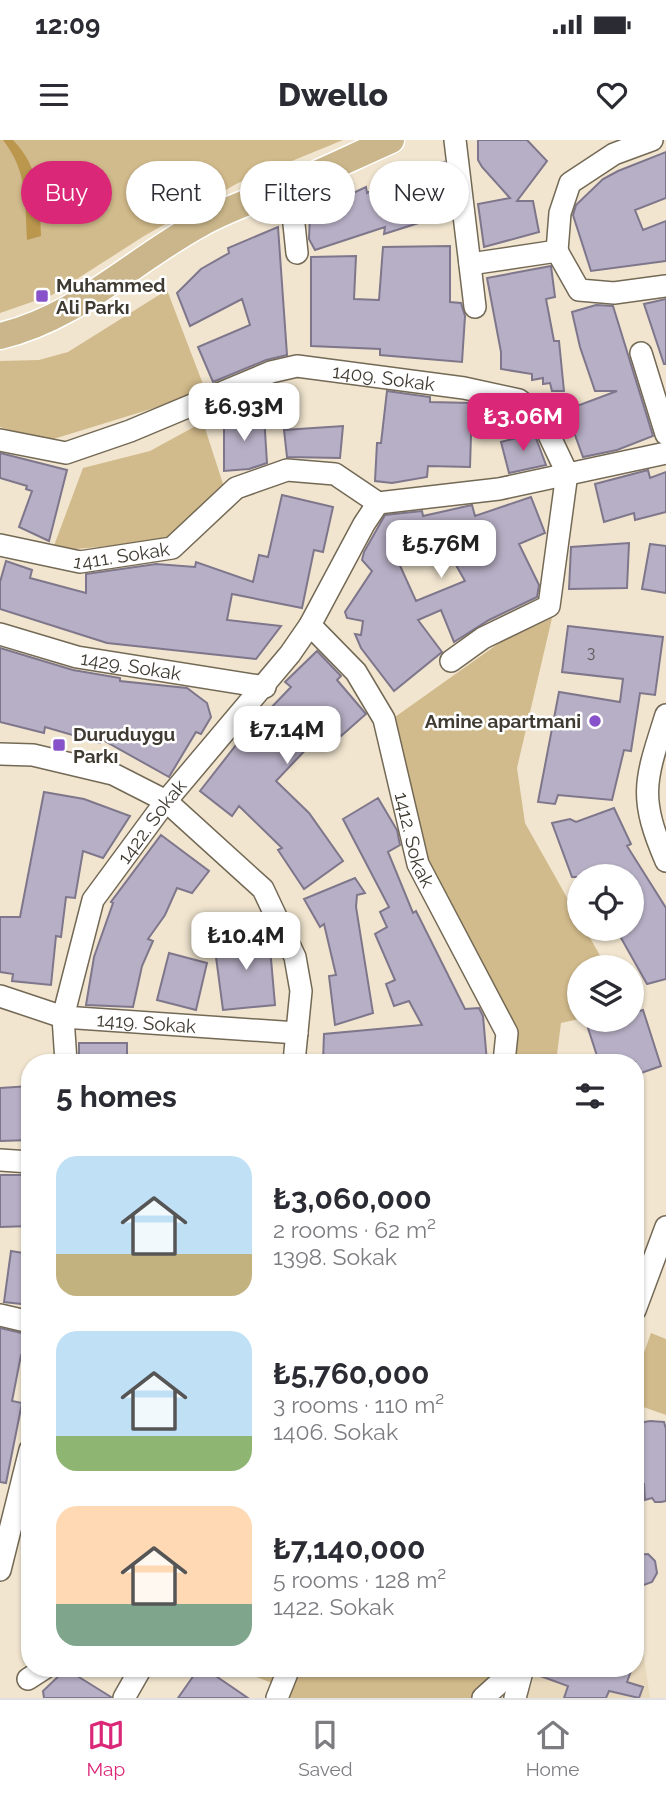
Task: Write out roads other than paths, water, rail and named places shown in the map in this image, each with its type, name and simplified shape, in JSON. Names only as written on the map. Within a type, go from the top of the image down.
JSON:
[{"type":"main road","points":[[345,161],[391,140]]},
{"type":"main road","points":[[0,335],[26,330],[92,297],[198,225],[240,205]]},
{"type":"street","points":[[455,140],[475,307]]},
{"type":"street","points":[[652,140],[614,154],[570,183],[561,214],[557,251],[579,289],[614,293],[666,286]]},
{"type":"street","points":[[294,224],[297,253]]},
{"type":"street","points":[[470,264],[557,251]]},
{"type":"street","points":[[641,353],[666,434]]},
{"type":"street","name":"1409. Sokak","points":[[0,440],[66,453],[130,431],[271,372],[297,366],[464,387],[519,400],[540,416],[567,473]]},
{"type":"street","points":[[379,503],[499,489],[567,473],[608,468],[666,453]]},
{"type":"street","name":"1411. Sokak","points":[[0,545],[80,562],[172,548],[236,488],[287,470],[335,474],[379,503]]},
{"type":"street","points":[[451,661],[483,638],[549,606],[567,473]]},
{"type":"street","name":"1422. Sokak","points":[[65,1054],[63,1017],[93,900],[166,801],[265,688],[310,625],[364,524],[379,503]]},
{"type":"street","name":"1412. Sokak","points":[[310,625],[356,672],[384,719],[418,864],[507,1032],[505,1054]]},
{"type":"street","name":"1429. Sokak","points":[[0,634],[78,657],[265,688]]},
{"type":"street","points":[[666,715],[651,761],[646,798],[649,822],[666,862]]},
{"type":"street","points":[[0,754],[33,755],[113,774],[166,801],[263,889],[295,957],[302,991],[295,1054]]},
{"type":"street","name":"1419. Sokak","points":[[0,996],[63,1017],[297,1033]]},
{"type":"street","points":[[0,1160],[21,1161]]},
{"type":"street","points":[[644,1286],[666,1227]]},
{"type":"street","points":[[0,1315],[21,1320]]},
{"type":"street","points":[[0,1570],[21,1487]]},
{"type":"street","points":[[124,1698],[136,1677]]},
{"type":"street","points":[[277,1698],[285,1677]]},
{"type":"street","points":[[483,1698],[506,1677]]},
{"type":"street","points":[[515,1698],[521,1677]]},
{"type":"place","name":"Muhammed Ali Parkı","points":[[42,296]]},
{"type":"place","name":"Amine apartmani","points":[[595,721]]},
{"type":"place","name":"Duruduygu Parkı","points":[[59,745]]}]
